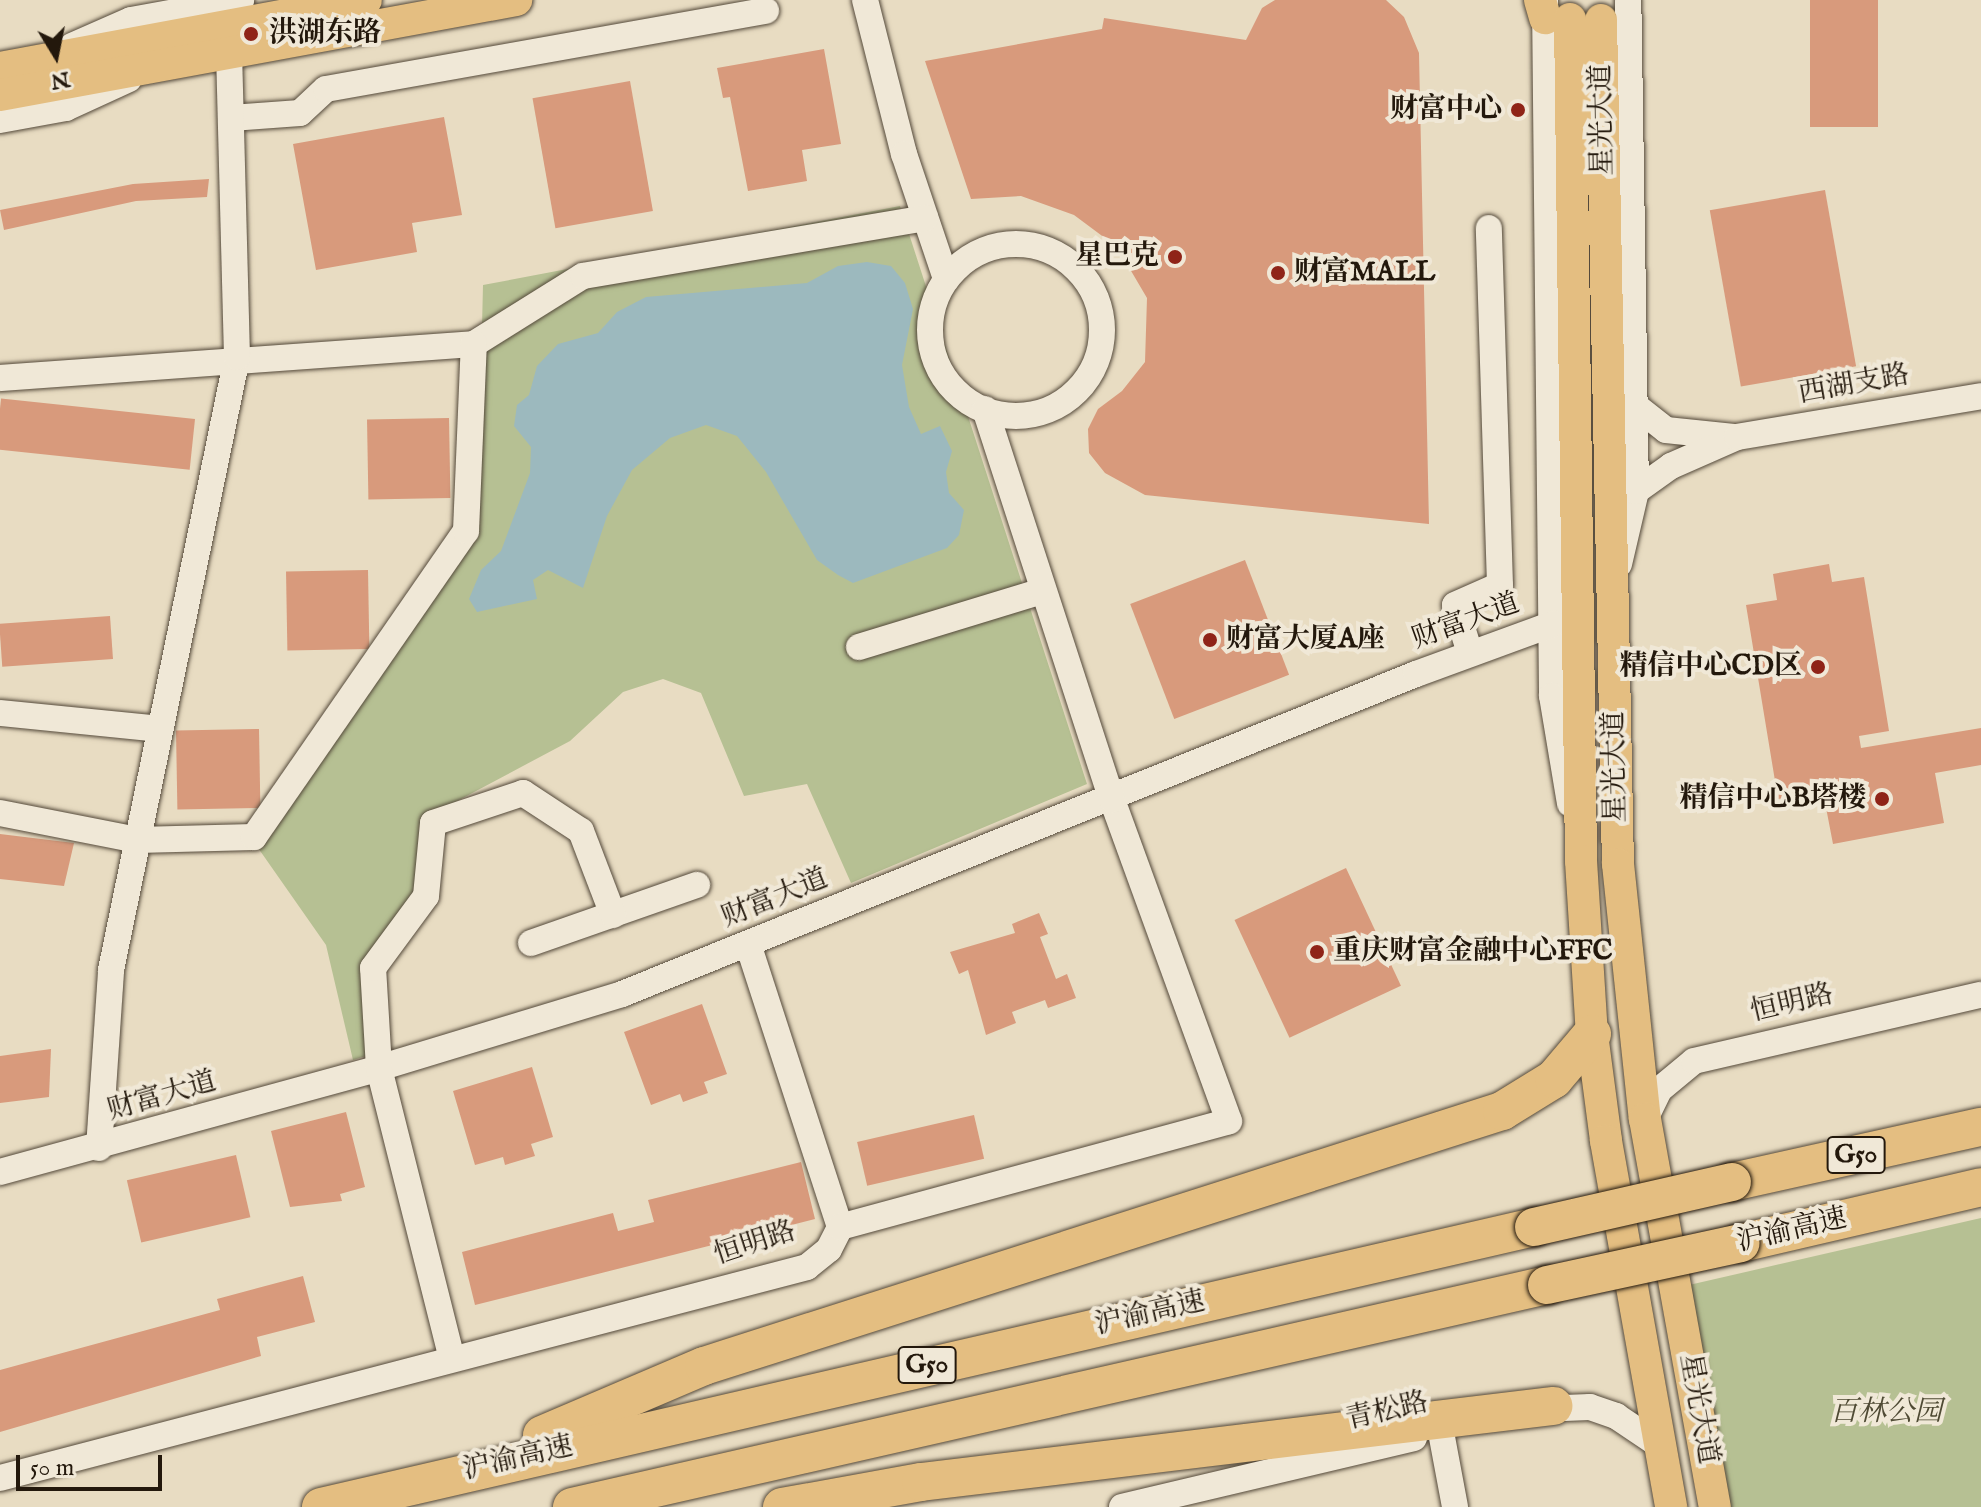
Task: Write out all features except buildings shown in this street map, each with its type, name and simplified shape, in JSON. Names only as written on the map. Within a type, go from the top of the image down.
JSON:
[{"type":"highway","points":[[451,1474],[704,1366],[1502,1111],[1554,1079],[1592,1034]]},
{"type":"highway","name":"沪渝高速","points":[[321,1507],[451,1474],[1981,1127]]},
{"type":"highway","name":"沪渝高速","points":[[572,1507],[1981,1187]]},
{"type":"highway","points":[[782,1507],[921,1482],[1553,1406]]},
{"type":"main road","points":[[0,68],[364,0]]},
{"type":"main road","points":[[0,95],[516,0]]},
{"type":"main road","name":"星光大道","points":[[1581,7],[1612,595],[1618,864],[1645,1119],[1715,1507]]},
{"type":"main road","name":"星光大道","points":[[1581,7],[1581,861],[1592,1034],[1671,1507]]},
{"type":"street","points":[[41,60],[131,20],[241,0]]},
{"type":"street","points":[[350,0],[364,0]]},
{"type":"street","points":[[865,0],[904,154],[946,279]]},
{"type":"street","points":[[1581,7],[1633,404],[1636,491],[1612,595]]},
{"type":"street","points":[[1581,7],[1552,696],[1581,861]]},
{"type":"street","points":[[231,118],[300,113],[326,89],[766,11]]},
{"type":"street","points":[[99,1148],[111,970],[237,357],[229,53]]},
{"type":"street","points":[[0,120],[66,108],[156,66]]},
{"type":"street","points":[[0,378],[237,357],[474,344],[583,276],[925,218]]},
{"type":"street","points":[[1470,653],[1455,605],[1500,585],[1489,228]]},
{"type":"street","points":[[1021,244],[1049,250],[1073,264],[1091,286],[1101,312],[1098,353],[1078,390],[1056,406],[1029,415],[985,409],[950,386],[935,362],[929,333],[933,305],[946,279],[967,259],[993,247],[1021,244]]},
{"type":"street","points":[[0,813],[137,840],[254,837],[466,531],[474,344]]},
{"type":"street","name":"西湖支路","points":[[1737,437],[1981,396]]},
{"type":"street","points":[[1633,404],[1666,430],[1737,437]]},
{"type":"street","points":[[748,944],[840,1227],[1229,1121],[1112,800],[1033,566],[985,409]]},
{"type":"street","points":[[1636,491],[1671,466],[1737,437]]},
{"type":"street","points":[[859,647],[1042,591]]},
{"type":"street","name":"财富大道","points":[[0,1172],[99,1148],[379,1068],[622,994],[1112,800],[1470,653],[1553,624]]},
{"type":"street","points":[[0,713],[160,729]]},
{"type":"street","points":[[452,1359],[379,1068],[373,968],[426,896],[433,823],[523,793],[581,831],[613,915]]},
{"type":"street","points":[[531,943],[697,885]]},
{"type":"street","name":"恒明路","points":[[1645,1119],[1659,1090],[1694,1061],[1981,995]]},
{"type":"street","name":"恒明路","points":[[0,1478],[807,1267],[829,1249],[840,1227]]},
{"type":"street","name":"青松路","points":[[1122,1507],[1553,1406],[1590,1407],[1616,1416],[1659,1445]]},
{"type":"street","points":[[1441,1432],[1455,1507]]},
{"type":"green space","points":[[900,206],[1087,784],[851,883],[807,784],[744,796],[701,693],[663,679],[623,692],[570,741],[427,817],[420,895],[367,968],[372,1054],[353,1060],[326,945],[256,845],[477,534],[483,285]]},
{"type":"green space","name":"百林公园","points":[[1981,1218],[1981,1507],[1730,1507],[1689,1285]]},
{"type":"water","points":[[867,262],[891,266],[905,283],[913,309],[902,365],[909,407],[921,434],[940,426],[952,451],[946,472],[949,493],[964,510],[959,535],[947,548],[853,583],[817,560],[766,472],[737,436],[706,425],[670,438],[632,470],[607,516],[583,588],[548,570],[533,580],[537,599],[477,612],[469,599],[481,570],[501,551],[530,473],[531,447],[514,426],[517,405],[529,395],[537,366],[558,344],[598,333],[617,312],[646,297],[807,283],[838,266]]},
{"type":"place","name":"洪湖东路","points":[[251,34]]},
{"type":"place","name":"财富中心","points":[[1518,110]]},
{"type":"place","name":"星巴克","points":[[1175,257]]},
{"type":"place","name":"财富MALL","points":[[1278,273]]},
{"type":"place","name":"财富大厦A座","points":[[1210,640]]},
{"type":"place","name":"精信中心CD区","points":[[1818,667]]},
{"type":"place","name":"精信中心B塔楼","points":[[1882,799]]},
{"type":"place","name":"重庆财富金融中心FFC","points":[[1317,952]]}]
